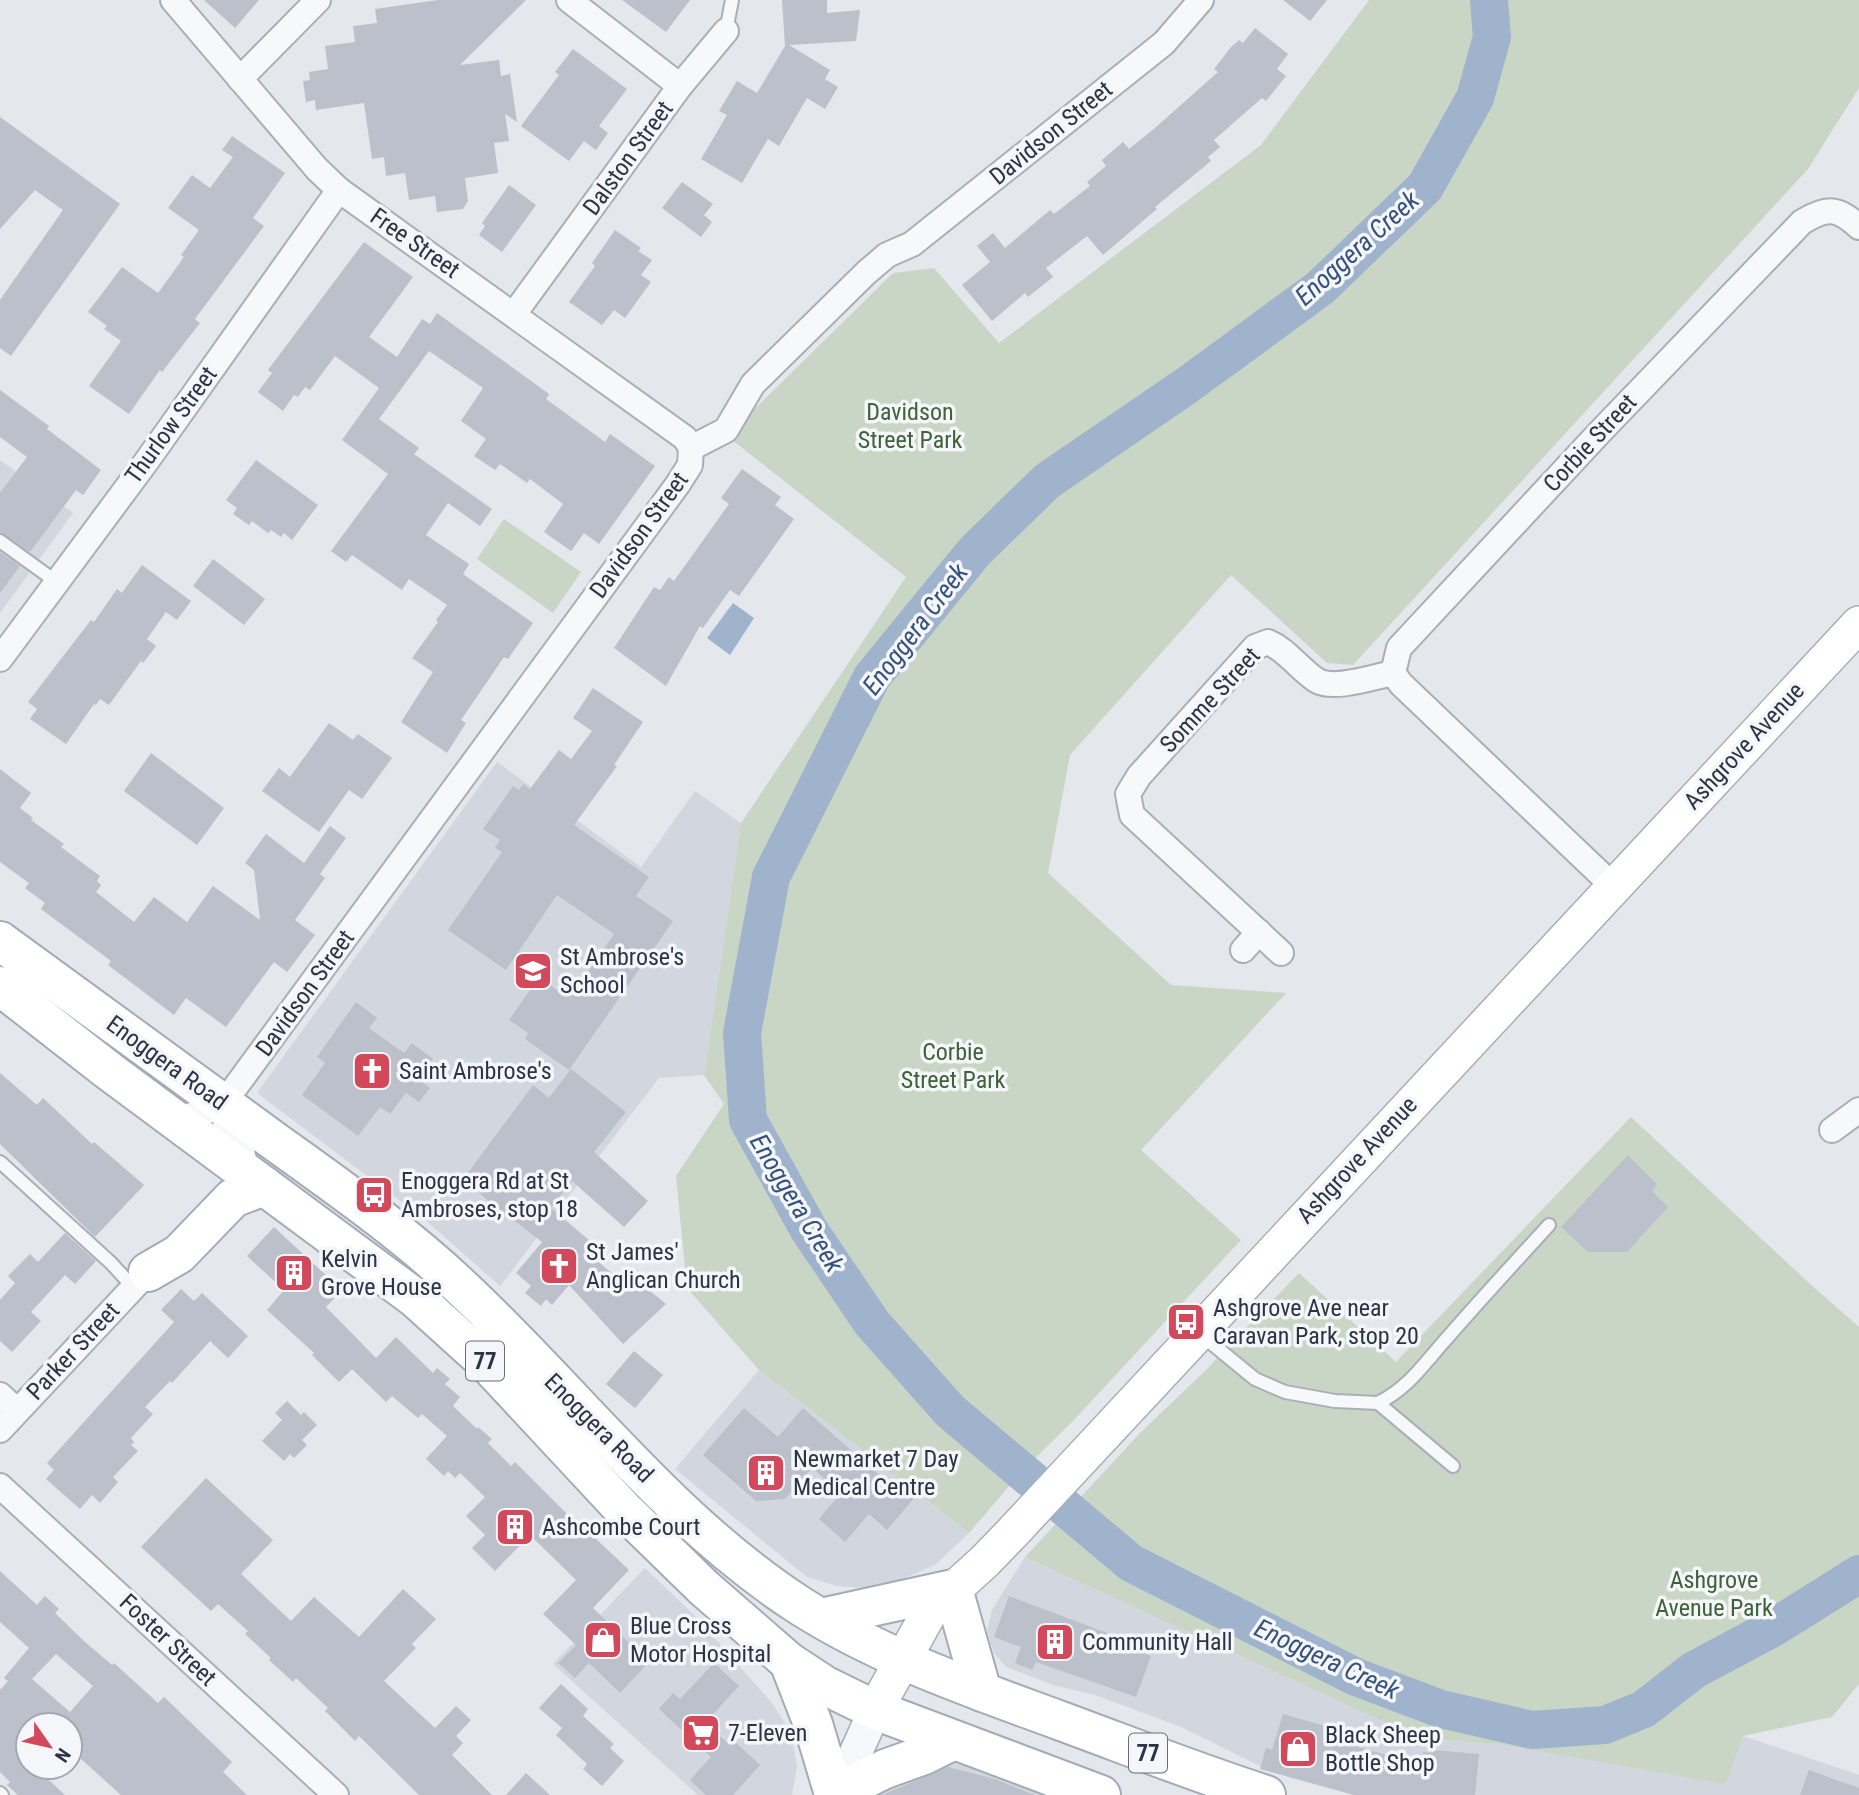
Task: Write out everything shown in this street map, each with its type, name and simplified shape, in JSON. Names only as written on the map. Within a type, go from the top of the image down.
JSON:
[{"type":"main road","name":"Ashgrove Avenue","points":[[875,1710],[930,1611],[1013,1532],[1102,1433],[1199,1333],[1859,624]]},
{"type":"main road","name":"Enoggera Road","points":[[0,941],[423,1253],[498,1323],[594,1425],[669,1498],[778,1591],[821,1618],[901,1660],[1266,1795]]},
{"type":"main road","name":"Enoggera Road","points":[[0,986],[173,1119],[387,1275],[449,1327],[488,1364],[622,1508],[713,1596],[789,1662],[824,1685],[875,1710],[1101,1795]]},
{"type":"main road","points":[[140,1280],[179,1254],[233,1198],[256,1180]]},
{"type":"main road","points":[[821,1618],[953,1589],[982,1692]]},
{"type":"main road","points":[[789,1662],[813,1724],[834,1794],[953,1741]]},
{"type":"street","name":"Free Street","points":[[173,0],[317,169],[339,190],[685,438],[691,448]]},
{"type":"street","points":[[240,79],[318,0]]},
{"type":"street","points":[[569,0],[680,86]]},
{"type":"street","name":"Davidson Street","points":[[223,1104],[678,484],[690,465],[691,448],[726,430],[754,384],[867,272],[887,255],[912,244],[1164,43],[1201,0]]},
{"type":"street","name":"Dalston Street","points":[[514,314],[680,86],[726,31]]},
{"type":"street","name":"Thurlow Street","points":[[0,659],[58,583],[339,190]]},
{"type":"street","name":"Corbie Street","points":[[1392,673],[1399,649],[1598,433],[1802,222],[1813,215],[1835,211],[1844,214],[1859,228]]},
{"type":"street","name":"Somme Street","points":[[1281,953],[1251,941],[1132,815],[1128,794],[1139,776],[1255,647],[1268,642],[1280,647],[1318,681],[1333,685],[1392,673]]},
{"type":"street","points":[[1392,673],[1613,886]]},
{"type":"street","points":[[173,1119],[206,1112],[223,1104],[226,1129],[240,1142],[256,1180]]},
{"type":"street","points":[[1832,1130],[1859,1110]]},
{"type":"street","name":"Parker Street","points":[[0,1430],[9,1403],[140,1280]]},
{"type":"street","name":"Foster Street","points":[[0,1486],[332,1794]]},
{"type":"street","points":[[834,1794],[875,1710]]},
{"type":"lane","name":"Dalston Street","points":[[726,31],[732,0]]},
{"type":"lane","points":[[0,541],[58,583]]},
{"type":"lane","points":[[0,1162],[111,1263],[140,1280]]},
{"type":"lane","points":[[1199,1333],[1255,1380],[1285,1392],[1335,1401],[1378,1403],[1412,1381],[1445,1340],[1549,1225]]},
{"type":"lane","points":[[1378,1403],[1453,1466]]},
{"type":"shaded area","points":[[0,460],[73,513],[0,613]]},
{"type":"shaded area","name":"St Ambrose's School","points":[[497,762],[641,867],[695,791],[741,823],[704,1075],[659,1078],[500,1286],[423,1218],[257,1093]]},
{"type":"shaded area","points":[[759,1370],[969,1533],[935,1565],[880,1589],[837,1586],[807,1577],[675,1469]]},
{"type":"shaded area","points":[[1025,1557],[1421,1739],[1500,1744],[1743,1736],[1859,1775],[1859,1795],[1361,1795],[1268,1770],[1179,1726],[1095,1695],[1053,1685],[1006,1667],[994,1653],[987,1631],[992,1610]]},
{"type":"shaded area","points":[[645,1568],[692,1613],[772,1703],[791,1733],[797,1767],[792,1795],[698,1795],[553,1664]]},
{"type":"shaded area","points":[[949,1762],[976,1767],[1022,1784],[1041,1795],[867,1795]]},
{"type":"green space","name":"Corbie Street Park","points":[[1369,0],[1859,0],[1859,88],[1808,169],[1353,665],[1327,663],[1231,575],[1070,755],[1048,873],[1171,985],[1286,993],[1141,1150],[1241,1240],[1072,1422],[1022,1471],[969,1533],[759,1370],[687,1288],[676,1176],[724,1104],[704,1075],[741,823],[906,577],[727,436],[893,273],[934,268],[999,343],[1261,145]]},
{"type":"green space","points":[[504,519],[581,572],[553,613],[477,559]]},
{"type":"green space","name":"Ashgrove Avenue Park","points":[[1631,1117],[1859,1327],[1859,1684],[1832,1717],[1743,1736],[1726,1784],[1500,1744],[1421,1739],[1025,1557],[1141,1432],[1205,1371],[1299,1273],[1396,1362]]},
{"type":"water","points":[[733,603],[754,618],[730,655],[707,638]]},
{"type":"building","points":[[204,0],[259,0],[235,28]]},
{"type":"building","points":[[438,0],[526,0],[460,65],[499,60],[501,76],[510,74],[517,122],[505,114],[509,141],[494,143],[498,173],[465,178],[468,201],[463,209],[437,212],[435,196],[409,200],[405,173],[386,176],[384,157],[372,159],[364,103],[316,110],[315,100],[306,102],[303,81],[310,80],[309,72],[328,69],[325,46],[355,42],[353,26],[377,23],[375,9]]},
{"type":"building","points":[[622,0],[690,0],[666,32]]},
{"type":"building","points":[[782,0],[827,0],[827,13],[860,10],[856,41],[789,45],[830,70],[825,79],[838,87],[825,109],[807,98],[779,146],[768,139],[742,183],[701,159],[727,115],[719,111],[737,81],[757,93],[785,46]]},
{"type":"building","points":[[1283,0],[1327,0],[1310,21]]},
{"type":"building","points":[[1255,28],[1288,54],[1277,69],[1286,76],[1266,101],[1262,98],[1214,140],[1220,147],[1208,157],[1211,161],[1103,255],[1087,236],[1046,268],[1053,277],[1028,297],[1025,293],[992,321],[962,285],[990,262],[977,246],[993,233],[1005,248],[1050,210],[1054,214],[1090,186],[1087,182],[1106,166],[1102,160],[1123,142],[1129,149],[1155,128],[1218,72],[1214,69],[1231,47],[1239,40],[1243,43]]},
{"type":"building","points":[[573,49],[627,89],[599,126],[608,133],[596,150],[584,141],[569,161],[521,126],[559,75],[555,72]]},
{"type":"building","points":[[0,117],[120,204],[11,356],[0,348],[0,300],[63,210],[35,190],[0,229]]},
{"type":"building","points":[[232,136],[285,173],[253,218],[264,226],[195,319],[200,323],[162,372],[160,370],[129,414],[89,386],[121,341],[104,329],[107,326],[88,312],[122,267],[158,293],[184,257],[181,255],[199,230],[168,208],[192,175],[210,188],[233,157],[222,150]]},
{"type":"building","points":[[682,182],[713,204],[704,215],[712,222],[701,237],[662,208]]},
{"type":"building","points":[[509,185],[536,205],[502,252],[479,235],[485,226],[482,223]]},
{"type":"building","points":[[615,230],[641,248],[638,251],[652,260],[641,275],[651,282],[625,318],[614,310],[602,325],[569,302],[595,266],[592,263]]},
{"type":"building","points":[[364,242],[413,277],[369,337],[397,357],[422,319],[430,324],[437,313],[549,394],[546,399],[605,442],[610,434],[655,466],[599,544],[584,533],[571,551],[544,532],[563,504],[530,479],[527,483],[500,464],[495,470],[474,456],[486,439],[461,421],[483,388],[429,351],[379,419],[419,448],[414,454],[492,509],[480,526],[448,503],[426,535],[469,564],[463,574],[533,623],[508,659],[504,657],[461,720],[466,723],[447,753],[401,722],[433,672],[412,658],[447,605],[409,579],[402,590],[352,555],[346,562],[331,551],[388,474],[342,440],[379,388],[335,356],[310,390],[305,387],[298,397],[294,395],[283,411],[258,392],[272,373],[268,370]]},
{"type":"building","points":[[0,390],[49,426],[47,429],[101,470],[83,495],[76,490],[30,552],[0,532],[0,493],[27,457],[0,437]]},
{"type":"building","points":[[256,460],[318,505],[292,540],[284,533],[281,537],[271,530],[268,533],[252,521],[249,525],[233,514],[237,508],[226,500]]},
{"type":"building","points":[[742,469],[781,497],[775,505],[794,519],[739,596],[730,590],[703,628],[700,626],[666,686],[614,648],[654,587],[660,590],[669,577],[674,581],[729,504],[721,498]]},
{"type":"building","points":[[0,552],[20,566],[0,593]]},
{"type":"building","points":[[213,559],[265,599],[244,625],[193,586]]},
{"type":"building","points":[[142,565],[191,601],[177,620],[166,612],[147,639],[156,646],[143,663],[141,661],[109,705],[100,699],[94,704],[66,744],[30,719],[37,709],[28,702],[91,620],[94,622],[117,589],[122,593]]},
{"type":"building","points":[[593,688],[643,722],[614,765],[617,766],[574,825],[649,877],[636,896],[673,921],[569,1070],[525,1039],[528,1033],[509,1020],[539,977],[557,990],[564,979],[577,988],[614,934],[557,895],[506,970],[448,930],[502,852],[495,848],[500,840],[483,829],[513,786],[519,790],[523,784],[530,789],[559,750],[571,759],[592,731],[573,718]]},
{"type":"building","points":[[329,723],[353,740],[358,734],[392,758],[362,799],[349,790],[319,832],[262,791],[279,768],[290,777]]},
{"type":"building","points":[[151,753],[224,808],[197,845],[124,791]]},
{"type":"building","points":[[0,769],[31,793],[20,808],[33,818],[31,820],[64,844],[61,847],[100,876],[97,881],[101,885],[96,892],[134,922],[154,897],[187,922],[213,886],[260,920],[254,870],[245,863],[266,834],[304,863],[330,826],[346,838],[320,874],[325,878],[295,920],[315,935],[287,972],[274,962],[226,1027],[186,998],[174,1015],[108,965],[111,961],[41,909],[45,903],[25,888],[29,883],[0,862]]},
{"type":"building","name":"Saint Ambrose's","points":[[356,1002],[377,1018],[369,1028],[404,1053],[412,1043],[433,1059],[418,1079],[430,1088],[419,1102],[406,1093],[390,1114],[380,1107],[358,1136],[302,1095],[325,1063],[317,1057]]},
{"type":"building","points":[[571,1069],[626,1112],[594,1152],[648,1201],[624,1227],[572,1181],[551,1208],[596,1246],[589,1254],[620,1280],[628,1273],[666,1304],[623,1344],[569,1285],[552,1305],[546,1299],[541,1306],[525,1293],[531,1286],[516,1273],[542,1242],[480,1194],[484,1188],[467,1174],[533,1085],[549,1098]]},
{"type":"building","points":[[0,1073],[37,1105],[43,1098],[92,1144],[94,1142],[144,1185],[95,1237],[0,1144]]},
{"type":"building","points":[[1628,1155],[1657,1184],[1652,1191],[1668,1207],[1627,1252],[1588,1252],[1561,1227]]},
{"type":"building","points":[[274,1227],[342,1290],[326,1307],[376,1358],[396,1337],[433,1373],[437,1368],[450,1379],[445,1384],[460,1397],[453,1406],[492,1439],[488,1443],[511,1466],[515,1462],[573,1520],[629,1570],[593,1608],[649,1662],[620,1693],[589,1663],[575,1678],[558,1663],[576,1645],[543,1614],[576,1580],[530,1535],[495,1571],[472,1548],[485,1535],[466,1516],[485,1497],[460,1473],[455,1478],[448,1471],[444,1476],[426,1459],[447,1436],[422,1414],[418,1418],[392,1396],[386,1402],[352,1369],[339,1382],[312,1355],[314,1353],[267,1310],[284,1290],[247,1256]]},
{"type":"building","points":[[65,1233],[96,1261],[75,1284],[65,1275],[31,1312],[41,1321],[12,1352],[0,1341],[0,1300],[15,1283],[8,1276],[30,1254],[38,1262]]},
{"type":"building","points":[[181,1289],[194,1301],[202,1293],[248,1336],[228,1358],[210,1341],[172,1383],[170,1381],[145,1407],[153,1414],[131,1438],[134,1442],[131,1445],[138,1451],[113,1477],[118,1482],[100,1503],[92,1495],[80,1509],[46,1479],[54,1470],[47,1463],[174,1322],[161,1310]]},
{"type":"building","points":[[634,1351],[663,1375],[635,1408],[606,1384]]},
{"type":"building","points":[[287,1401],[301,1415],[304,1412],[317,1425],[302,1440],[307,1445],[294,1458],[290,1454],[284,1461],[262,1441],[282,1420],[275,1413]]},
{"type":"building","name":"Newmarket 7 Day Medical Centre","points":[[744,1408],[778,1437],[803,1408],[892,1486],[899,1479],[917,1495],[887,1530],[869,1514],[845,1542],[819,1519],[841,1493],[812,1468],[785,1499],[756,1501],[703,1455]]},
{"type":"building","points":[[206,1478],[273,1540],[241,1574],[291,1621],[314,1597],[359,1637],[403,1589],[436,1619],[412,1644],[416,1648],[384,1681],[435,1728],[456,1706],[471,1720],[456,1736],[463,1743],[452,1755],[492,1795],[419,1795],[359,1736],[355,1741],[325,1711],[328,1708],[296,1678],[293,1682],[269,1660],[271,1658],[245,1634],[248,1631],[218,1604],[211,1611],[141,1547]]},
{"type":"building","points":[[0,1571],[37,1605],[45,1596],[59,1609],[55,1613],[85,1642],[112,1665],[114,1663],[158,1703],[164,1697],[232,1762],[223,1772],[247,1795],[121,1795],[84,1762],[84,1711],[71,1711],[93,1686],[56,1654],[32,1679],[69,1711],[14,1711],[14,1781],[50,1781],[65,1795],[18,1795],[7,1785],[10,1782],[0,1772],[0,1690],[8,1681],[4,1678],[29,1648],[0,1622]]},
{"type":"building","name":"Community Hall","points":[[1009,1596],[1107,1633],[1105,1638],[1151,1656],[1136,1697],[1036,1662],[1032,1670],[1015,1663],[1021,1647],[994,1637]]},
{"type":"building","points":[[714,1663],[739,1686],[705,1723],[730,1745],[734,1741],[760,1765],[733,1795],[706,1795],[690,1780],[711,1757],[659,1709],[673,1693],[680,1699]]},
{"type":"building","points":[[561,1684],[588,1709],[583,1716],[614,1744],[610,1748],[624,1761],[602,1786],[583,1769],[587,1764],[556,1735],[562,1728],[539,1708]]},
{"type":"building","points":[[1283,1714],[1339,1730],[1337,1741],[1422,1765],[1423,1752],[1433,1753],[1434,1750],[1479,1754],[1475,1795],[1354,1795],[1260,1769],[1266,1748],[1272,1750]]},
{"type":"building","points":[[948,1767],[995,1779],[1034,1795],[882,1795]]},
{"type":"building","points":[[1809,1770],[1859,1788],[1859,1795],[1800,1795]]},
{"type":"building","points":[[526,1773],[550,1795],[506,1795]]},
{"type":"waterway","name":"Enoggera Creek","points":[[1489,0],[1492,37],[1475,98],[1425,187],[1320,288],[1186,386],[1047,481],[975,551],[872,677],[771,877],[742,1033],[748,1120],[809,1230],[872,1323],[950,1411],[1131,1563],[1356,1677],[1441,1709],[1532,1730],[1605,1725],[1644,1709],[1694,1670],[1773,1628],[1859,1574]]},
{"type":"place","name":"St Ambrose's School","points":[[533,971]]},
{"type":"place","name":"Saint Ambrose's","points":[[372,1071]]},
{"type":"place","name":"Enoggera Rd at St Ambroses, stop 18","points":[[374,1195]]},
{"type":"place","name":"St James' Anglican Church","points":[[559,1266]]},
{"type":"place","name":"Kelvin Grove House","points":[[294,1273]]},
{"type":"place","name":"Ashgrove Ave near Caravan Park, stop 20","points":[[1186,1322]]},
{"type":"place","name":"Newmarket 7 Day Medical Centre","points":[[766,1473]]},
{"type":"place","name":"Ashcombe Court","points":[[515,1527]]},
{"type":"place","name":"Blue Cross Motor Hospital","points":[[603,1640]]},
{"type":"place","name":"Community Hall","points":[[1055,1642]]},
{"type":"place","name":"7-Eleven","points":[[701,1733]]},
{"type":"place","name":"Black Sheep Bottle Shop","points":[[1298,1749]]},
{"type":"park label","name":"Davidson Street Park","points":[[910,426]]}]
